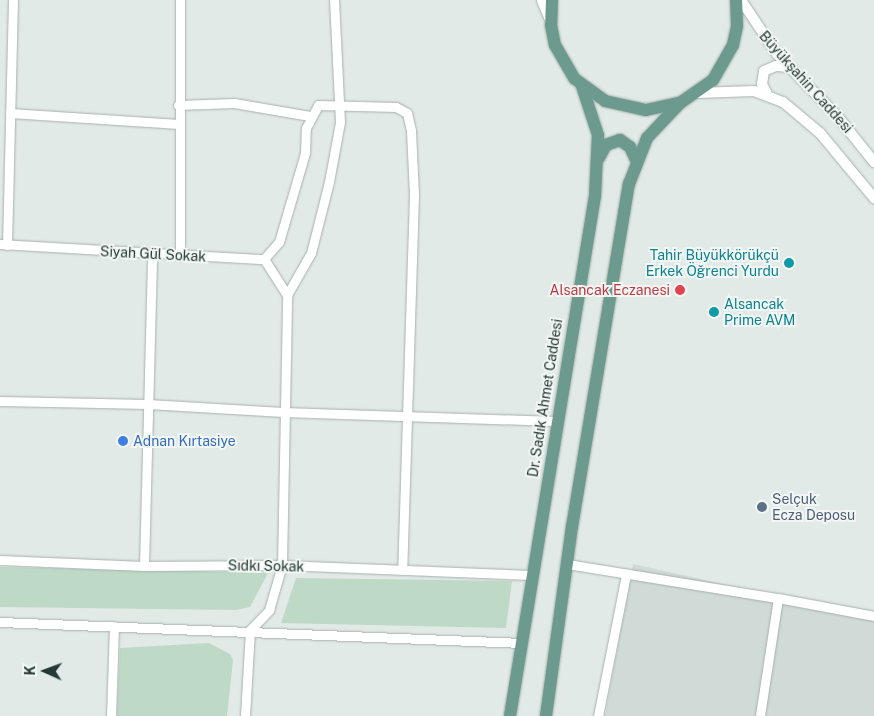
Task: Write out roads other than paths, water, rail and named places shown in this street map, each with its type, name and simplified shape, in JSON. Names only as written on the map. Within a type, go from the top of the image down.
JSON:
[{"type":"main road","points":[[542,0],[559,54],[582,86],[605,101],[625,108],[652,110],[680,103]]},
{"type":"main road","points":[[551,25],[552,0]]},
{"type":"main road","points":[[546,716],[567,564],[636,160],[653,129],[680,103],[698,93],[719,72],[729,55],[737,26],[736,0]]},
{"type":"main road","name":"Dr. Sadık Ahmet Caddesi","points":[[510,716],[599,158],[594,117],[582,86]]},
{"type":"main road","points":[[599,158],[606,144],[620,140],[630,147],[636,160]]},
{"type":"street","points":[[3,245],[10,112],[13,0]]},
{"type":"street","points":[[180,0],[178,105],[180,256]]},
{"type":"street","points":[[245,716],[250,630],[269,610],[282,565],[283,412],[287,295],[311,253],[330,182],[340,122],[337,103],[334,0]]},
{"type":"street","name":"Büyükşahin Caddesi","points":[[741,0],[766,40],[838,117],[874,162]]},
{"type":"street","points":[[768,96],[762,84],[764,72],[770,67],[790,67]]},
{"type":"street","name":"Büyükşahin Caddesi","points":[[698,93],[735,89],[768,96],[808,121],[874,198]]},
{"type":"street","points":[[178,105],[234,103],[310,116]]},
{"type":"street","points":[[287,295],[264,259],[279,242],[299,177],[310,116],[318,105],[337,103],[396,107],[406,113],[412,131],[414,195],[409,415],[402,570]]},
{"type":"street","points":[[10,112],[179,124]]},
{"type":"street","name":"Siyah Gül Sokak","points":[[3,245],[152,255],[264,259]]},
{"type":"street","points":[[144,566],[152,255]]},
{"type":"street","points":[[0,401],[148,404],[283,412],[409,415],[556,422]]},
{"type":"street","name":"Sıdkı Sokak","points":[[0,560],[144,566],[282,565],[532,575]]},
{"type":"street","points":[[567,564],[626,576],[778,598],[874,616]]},
{"type":"street","points":[[598,716],[626,576]]},
{"type":"street","points":[[760,716],[778,598]]},
{"type":"street","points":[[0,622],[250,630],[522,643]]},
{"type":"street","points":[[111,716],[114,626]]},
{"type":"place","name":"Tahir Büyükkörükçü Erkek Öğrenci Yurdu","points":[[789,263]]},
{"type":"place","name":"Alsancak Eczanesi","points":[[680,290]]},
{"type":"place","name":"Alsancak Prime AVM","points":[[714,312]]},
{"type":"place","name":"Adnan Kırtasiye","points":[[123,441]]},
{"type":"place","name":"Selçuk Ecza Deposu","points":[[762,507]]}]
